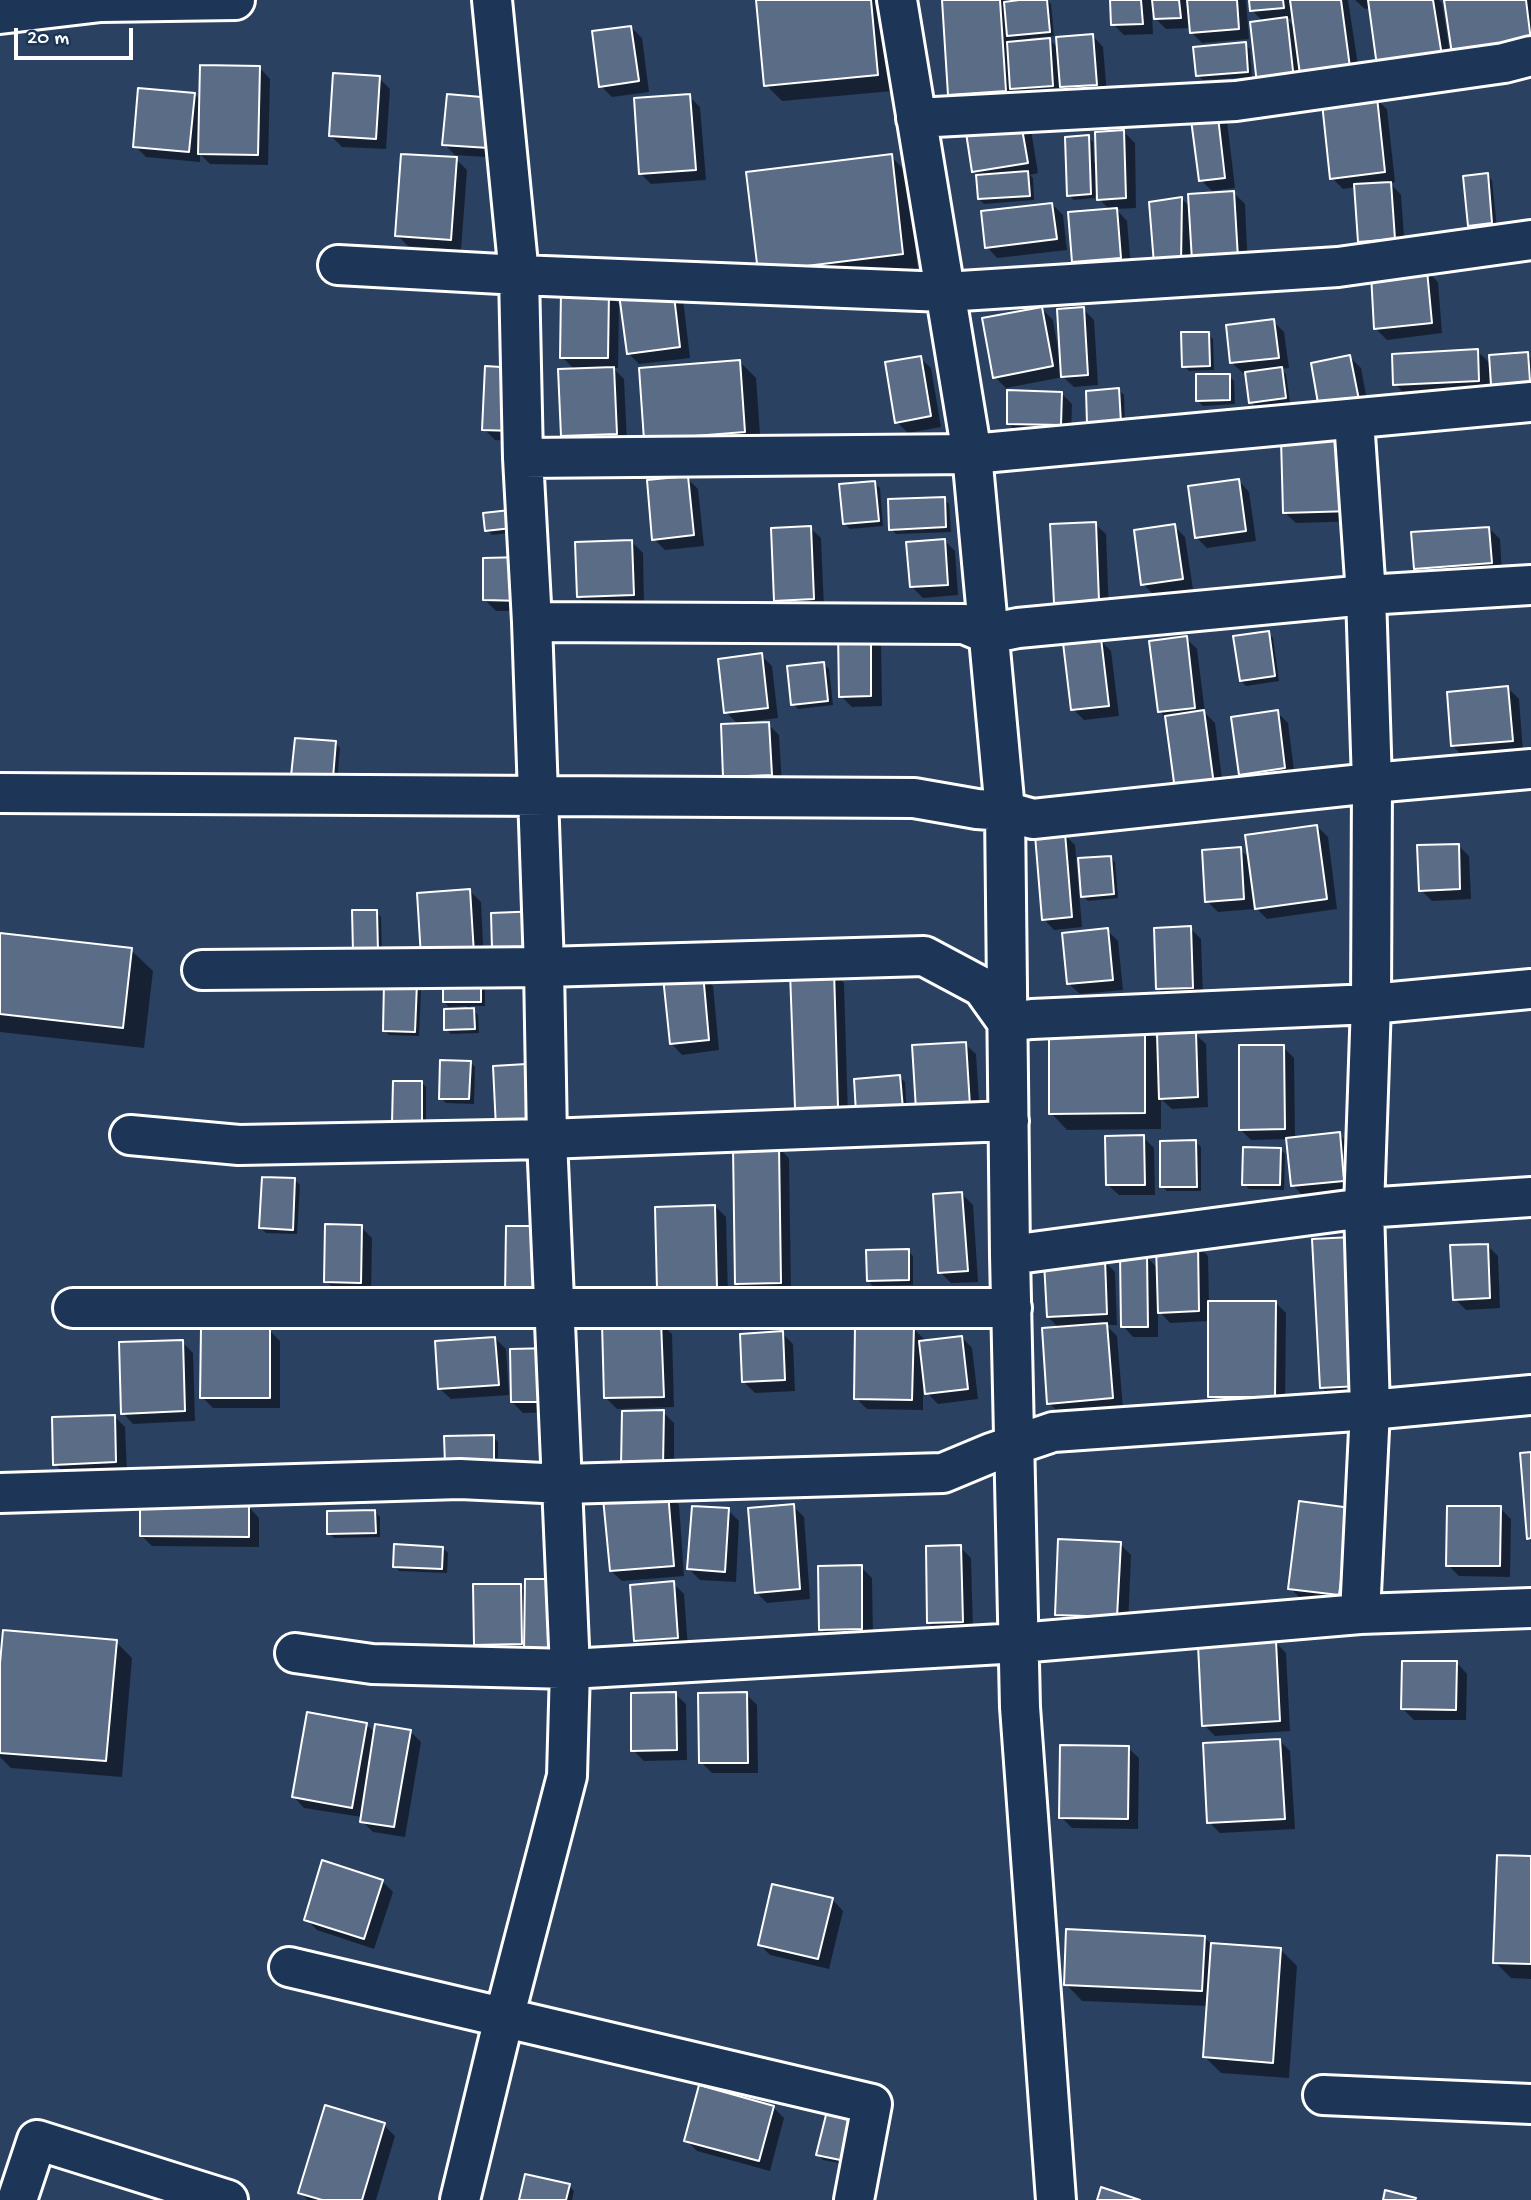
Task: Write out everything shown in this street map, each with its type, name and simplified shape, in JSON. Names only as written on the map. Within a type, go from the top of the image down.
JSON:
[{"type":"street","points":[[0,15],[101,1],[235,0]]},
{"type":"street","points":[[460,2200],[567,1776],[570,1669],[547,1139],[544,967],[532,622],[523,458],[519,275],[492,0]]},
{"type":"street","points":[[897,0],[971,454],[1005,811],[1010,1255],[1020,1707],[1056,2200]]},
{"type":"street","points":[[916,118],[1236,101],[1504,63],[1531,56]]},
{"type":"street","points":[[338,265],[945,292],[1338,267],[1531,240]]},
{"type":"street","points":[[523,458],[971,454],[1531,402]]},
{"type":"street","points":[[1354,420],[1366,595],[1372,783],[1371,1003],[1364,1208],[1370,1410],[1360,1614]]},
{"type":"street","points":[[532,622],[964,624],[988,634],[1018,628],[1366,595],[1531,584]]},
{"type":"street","points":[[0,793],[914,799],[1005,811],[1033,819],[1531,769]]},
{"type":"street","points":[[202,970],[544,967],[924,956],[982,987],[1007,1022]]},
{"type":"street","points":[[1007,1022],[1371,1003],[1531,989]]},
{"type":"street","points":[[130,1135],[239,1145],[547,1139],[1009,1121]]},
{"type":"street","points":[[1010,1255],[1364,1208],[1531,1197]]},
{"type":"street","points":[[73,1308],[1012,1308]]},
{"type":"street","points":[[0,1493],[460,1479],[564,1484],[943,1473],[1053,1432],[1370,1410],[1531,1395]]},
{"type":"street","points":[[295,1653],[372,1664],[570,1669],[1019,1643],[1360,1614],[1531,1608]]},
{"type":"street","points":[[289,1967],[872,2104],[854,2200]]},
{"type":"street","points":[[1323,2095],[1531,2104]]},
{"type":"street","points":[[17,2200],[37,2140],[228,2200]]},
{"type":"building","points":[[756,0],[871,0],[878,75],[764,86]]},
{"type":"building","points":[[942,0],[1000,0],[1006,91],[948,95]]},
{"type":"building","points":[[1047,0],[1050,32],[1007,36],[1004,2]]},
{"type":"building","points":[[1110,0],[1141,0],[1143,24],[1111,25]]},
{"type":"building","points":[[1152,0],[1179,0],[1181,18],[1154,19]]},
{"type":"building","points":[[1187,0],[1237,0],[1239,29],[1190,33]]},
{"type":"building","points":[[1249,0],[1283,0],[1284,8],[1250,11]]},
{"type":"building","points":[[1290,0],[1341,0],[1351,75],[1301,82]]},
{"type":"building","points":[[1368,0],[1433,0],[1442,56],[1377,66]]},
{"type":"building","points":[[1444,0],[1526,0],[1531,41],[1452,54]]},
{"type":"building","points":[[1287,17],[1294,80],[1257,84],[1250,22]]},
{"type":"building","points":[[631,26],[639,81],[599,87],[592,31]]},
{"type":"building","points":[[1093,34],[1097,85],[1060,87],[1056,37]]},
{"type":"building","points":[[1050,38],[1053,86],[1010,89],[1007,42]]},
{"type":"building","points":[[1246,42],[1248,72],[1196,76],[1193,47]]},
{"type":"building","points":[[200,65],[260,66],[258,155],[198,154]]},
{"type":"building","points":[[333,73],[380,76],[376,139],[329,136]]},
{"type":"building","points":[[138,88],[195,93],[189,152],[133,147]]},
{"type":"building","points":[[447,94],[493,98],[489,148],[442,145]]},
{"type":"building","points":[[690,94],[696,170],[639,174],[634,98]]},
{"type":"building","points":[[1377,97],[1385,172],[1330,179],[1322,103]]},
{"type":"building","points":[[1217,108],[1225,178],[1199,181],[1190,112]]},
{"type":"building","points":[[1020,117],[1028,163],[972,172],[965,126]]},
{"type":"building","points":[[1124,130],[1126,198],[1097,200],[1095,132]]},
{"type":"building","points":[[1089,135],[1091,194],[1067,196],[1065,137]]},
{"type":"building","points":[[401,154],[457,157],[451,240],[395,236]]},
{"type":"building","points":[[892,154],[903,254],[758,272],[746,172]]},
{"type":"building","points":[[1028,171],[1030,196],[978,199],[976,175]]},
{"type":"building","points":[[1488,173],[1492,223],[1468,226],[1463,176]]},
{"type":"building","points":[[1391,182],[1395,239],[1358,242],[1354,184]]},
{"type":"building","points":[[1234,191],[1238,258],[1192,261],[1188,194]]},
{"type":"building","points":[[1182,197],[1181,265],[1154,264],[1149,202]]},
{"type":"building","points":[[1052,203],[1057,239],[985,248],[981,211]]},
{"type":"building","points":[[1117,208],[1121,258],[1072,262],[1068,212]]},
{"type":"building","points":[[1427,270],[1432,323],[1374,329],[1371,274]]},
{"type":"building","points":[[673,287],[680,347],[627,354],[619,294]]},
{"type":"building","points":[[561,290],[609,291],[608,358],[560,358]]},
{"type":"building","points":[[1042,307],[1053,366],[993,378],[982,318]]},
{"type":"building","points":[[1084,307],[1088,375],[1061,377],[1057,309]]},
{"type":"building","points":[[1274,319],[1279,358],[1230,363],[1226,325]]},
{"type":"building","points":[[1181,332],[1209,332],[1210,366],[1182,367]]},
{"type":"building","points":[[1478,349],[1479,381],[1393,385],[1392,354]]},
{"type":"building","points":[[1528,352],[1531,396],[1492,399],[1489,355]]},
{"type":"building","points":[[1350,355],[1359,400],[1319,409],[1311,363]]},
{"type":"building","points":[[921,356],[931,416],[895,423],[885,362]]},
{"type":"building","points":[[740,360],[745,432],[644,440],[639,368]]},
{"type":"building","points":[[485,366],[518,368],[514,431],[482,430]]},
{"type":"building","points":[[614,367],[617,434],[561,436],[558,369]]},
{"type":"building","points":[[1282,367],[1286,398],[1249,403],[1245,372]]},
{"type":"building","points":[[1196,374],[1230,374],[1230,400],[1196,401]]},
{"type":"building","points":[[1119,388],[1121,423],[1087,424],[1086,391]]},
{"type":"building","points":[[1007,390],[1062,392],[1061,425],[1007,424]]},
{"type":"building","points":[[1351,437],[1353,511],[1283,513],[1281,439]]},
{"type":"building","points":[[688,476],[694,535],[652,540],[647,480]]},
{"type":"building","points":[[1239,479],[1246,531],[1195,538],[1188,486]]},
{"type":"building","points":[[875,481],[879,521],[843,524],[839,484]]},
{"type":"building","points":[[945,497],[946,527],[889,530],[888,499]]},
{"type":"building","points":[[519,509],[521,527],[485,531],[483,513]]},
{"type":"building","points":[[1096,522],[1099,601],[1054,603],[1050,524]]},
{"type":"building","points":[[1175,524],[1183,579],[1141,585],[1134,530]]},
{"type":"building","points":[[811,526],[814,599],[774,601],[771,528]]},
{"type":"building","points":[[1489,527],[1492,563],[1414,569],[1411,532]]},
{"type":"building","points":[[945,539],[948,585],[910,587],[906,542]]},
{"type":"building","points":[[632,540],[634,595],[577,597],[575,542]]},
{"type":"building","points":[[525,557],[524,601],[483,600],[483,558]]},
{"type":"building","points":[[838,630],[871,630],[871,696],[839,697]]},
{"type":"building","points":[[1269,631],[1275,676],[1240,681],[1233,636]]},
{"type":"building","points":[[1187,636],[1195,708],[1158,712],[1149,641]]},
{"type":"building","points":[[1101,638],[1109,706],[1071,710],[1063,643]]},
{"type":"building","points":[[762,653],[768,708],[724,713],[718,659]]},
{"type":"building","points":[[824,662],[828,701],[791,705],[787,666]]},
{"type":"building","points":[[1508,686],[1513,741],[1451,746],[1447,692]]},
{"type":"building","points":[[1204,710],[1214,785],[1175,790],[1165,716]]},
{"type":"building","points":[[1278,710],[1285,768],[1239,775],[1231,717]]},
{"type":"building","points":[[769,722],[772,775],[723,777],[721,724]]},
{"type":"building","points":[[295,738],[336,741],[333,778],[291,776]]},
{"type":"building","points":[[1317,825],[1327,899],[1255,909],[1245,835]]},
{"type":"building","points":[[1065,833],[1072,917],[1042,920],[1035,835]]},
{"type":"building","points":[[1459,844],[1460,889],[1419,891],[1417,845]]},
{"type":"building","points":[[1241,847],[1244,899],[1205,902],[1202,850]]},
{"type":"building","points":[[1111,856],[1114,894],[1081,897],[1078,858]]},
{"type":"building","points":[[470,889],[474,954],[421,957],[417,893]]},
{"type":"building","points":[[352,910],[377,910],[378,952],[353,952]]},
{"type":"building","points":[[541,911],[543,947],[492,949],[491,913]]},
{"type":"building","points":[[1191,926],[1193,988],[1156,989],[1154,928]]},
{"type":"building","points":[[1108,928],[1113,980],[1067,984],[1062,933]]},
{"type":"building","points":[[0,933],[132,948],[123,1028],[0,1014]]},
{"type":"building","points":[[834,970],[838,1107],[795,1108],[790,972]]},
{"type":"building","points":[[703,973],[709,1040],[670,1044],[663,977]]},
{"type":"building","points":[[443,981],[481,981],[481,1002],[443,1002]]},
{"type":"building","points":[[384,982],[417,983],[415,1032],[383,1031]]},
{"type":"building","points":[[474,1008],[475,1029],[444,1030],[444,1009]]},
{"type":"building","points":[[1145,1025],[1145,1113],[1049,1114],[1049,1026]]},
{"type":"building","points":[[1196,1032],[1198,1097],[1159,1099],[1157,1033]]},
{"type":"building","points":[[966,1042],[970,1106],[916,1110],[912,1045]]},
{"type":"building","points":[[1239,1045],[1284,1045],[1285,1129],[1239,1130]]},
{"type":"building","points":[[440,1060],[471,1061],[469,1099],[439,1099]]},
{"type":"building","points":[[543,1063],[546,1125],[496,1128],[493,1066]]},
{"type":"building","points":[[900,1075],[903,1109],[856,1113],[854,1079]]},
{"type":"building","points":[[393,1081],[422,1081],[422,1122],[392,1123]]},
{"type":"building","points":[[1340,1132],[1344,1181],[1291,1186],[1286,1138]]},
{"type":"building","points":[[1144,1135],[1145,1185],[1106,1185],[1105,1136]]},
{"type":"building","points":[[1196,1140],[1197,1187],[1160,1187],[1160,1141]]},
{"type":"building","points":[[779,1146],[781,1283],[735,1284],[733,1147]]},
{"type":"building","points":[[1243,1147],[1281,1148],[1280,1185],[1242,1185]]},
{"type":"building","points":[[262,1177],[295,1178],[293,1230],[259,1228]]},
{"type":"building","points":[[962,1192],[968,1271],[938,1273],[933,1194]]},
{"type":"building","points":[[715,1205],[717,1288],[657,1290],[655,1207]]},
{"type":"building","points":[[325,1224],[362,1225],[361,1283],[324,1282]]},
{"type":"building","points":[[506,1226],[550,1226],[550,1296],[505,1295]]},
{"type":"building","points":[[1353,1237],[1360,1386],[1320,1388],[1312,1239]]},
{"type":"building","points":[[1198,1244],[1199,1311],[1158,1313],[1156,1245]]},
{"type":"building","points":[[1488,1244],[1490,1298],[1453,1300],[1450,1245]]},
{"type":"building","points":[[909,1249],[909,1280],[867,1281],[866,1250]]},
{"type":"building","points":[[1120,1255],[1147,1255],[1148,1327],[1121,1327]]},
{"type":"building","points":[[1105,1259],[1107,1314],[1047,1317],[1044,1262]]},
{"type":"building","points":[[1208,1301],[1276,1301],[1275,1397],[1208,1397]]},
{"type":"building","points":[[661,1321],[664,1397],[604,1398],[602,1323]]},
{"type":"building","points":[[1107,1323],[1113,1398],[1047,1404],[1042,1328]]},
{"type":"building","points":[[855,1326],[914,1326],[912,1400],[854,1399]]},
{"type":"building","points":[[201,1327],[270,1328],[270,1398],[200,1398]]},
{"type":"building","points":[[783,1331],[785,1380],[742,1382],[740,1334]]},
{"type":"building","points":[[962,1336],[968,1389],[925,1394],[919,1341]]},
{"type":"building","points":[[495,1337],[499,1385],[438,1389],[435,1341]]},
{"type":"building","points":[[183,1340],[185,1411],[121,1414],[119,1342]]},
{"type":"building","points":[[553,1348],[553,1402],[511,1402],[510,1349]]},
{"type":"building","points":[[664,1410],[663,1466],[621,1466],[622,1411]]},
{"type":"building","points":[[115,1415],[116,1462],[53,1465],[52,1417]]},
{"type":"building","points":[[494,1435],[494,1463],[445,1464],[444,1436]]},
{"type":"building","points":[[1531,1452],[1531,1538],[1527,1539],[1520,1453]]},
{"type":"building","points":[[668,1492],[674,1566],[610,1571],[603,1498]]},
{"type":"building","points":[[1299,1501],[1351,1508],[1339,1595],[1288,1589]]},
{"type":"building","points":[[794,1504],[800,1589],[755,1593],[748,1508]]},
{"type":"building","points":[[140,1505],[249,1505],[249,1537],[140,1536]]},
{"type":"building","points":[[692,1506],[729,1508],[725,1572],[687,1569]]},
{"type":"building","points":[[1447,1506],[1501,1506],[1500,1566],[1446,1566]]},
{"type":"building","points":[[375,1510],[376,1533],[327,1534],[327,1511]]},
{"type":"building","points":[[1058,1539],[1121,1542],[1117,1617],[1055,1615]]},
{"type":"building","points":[[394,1544],[443,1547],[442,1569],[393,1567]]},
{"type":"building","points":[[961,1545],[963,1622],[927,1623],[926,1546]]},
{"type":"building","points":[[862,1565],[862,1629],[819,1630],[818,1566]]},
{"type":"building","points":[[525,1579],[563,1579],[563,1649],[524,1650]]},
{"type":"building","points":[[674,1581],[678,1638],[634,1641],[630,1585]]},
{"type":"building","points":[[473,1584],[521,1584],[522,1644],[474,1645]]},
{"type":"building","points":[[3,1630],[117,1640],[106,1761],[0,1753],[0,1663]]},
{"type":"building","points":[[1276,1641],[1280,1721],[1202,1726],[1198,1645]]},
{"type":"building","points":[[1402,1661],[1457,1661],[1456,1710],[1401,1709]]},
{"type":"building","points":[[676,1692],[677,1750],[631,1751],[631,1693]]},
{"type":"building","points":[[747,1692],[748,1763],[699,1763],[698,1693]]},
{"type":"building","points":[[307,1712],[367,1723],[352,1808],[292,1797]]},
{"type":"building","points":[[375,1724],[411,1730],[394,1827],[360,1822]]},
{"type":"building","points":[[1280,1739],[1285,1819],[1207,1823],[1203,1743]]},
{"type":"building","points":[[1060,1745],[1129,1746],[1128,1819],[1059,1818]]},
{"type":"building","points":[[1497,1855],[1531,1856],[1531,1964],[1493,1963]]},
{"type":"building","points":[[322,1860],[383,1880],[364,1939],[304,1920]]},
{"type":"building","points":[[772,1884],[833,1898],[818,1959],[758,1945]]},
{"type":"building","points":[[1066,1929],[1205,1936],[1202,1991],[1064,1985]]},
{"type":"building","points":[[1211,1943],[1281,1948],[1273,2063],[1203,2057]]},
{"type":"building","points":[[699,2085],[774,2106],[759,2161],[684,2141]]},
{"type":"building","points":[[325,2105],[385,2123],[362,2200],[322,2200],[298,2193]]},
{"type":"building","points":[[827,2111],[860,2118],[850,2162],[816,2155]]},
{"type":"building","points":[[525,2174],[570,2184],[566,2200],[519,2200]]},
{"type":"building","points":[[1101,2187],[1140,2200],[1097,2200]]},
{"type":"building","points":[[1385,2190],[1416,2198],[1383,2200]]}]
